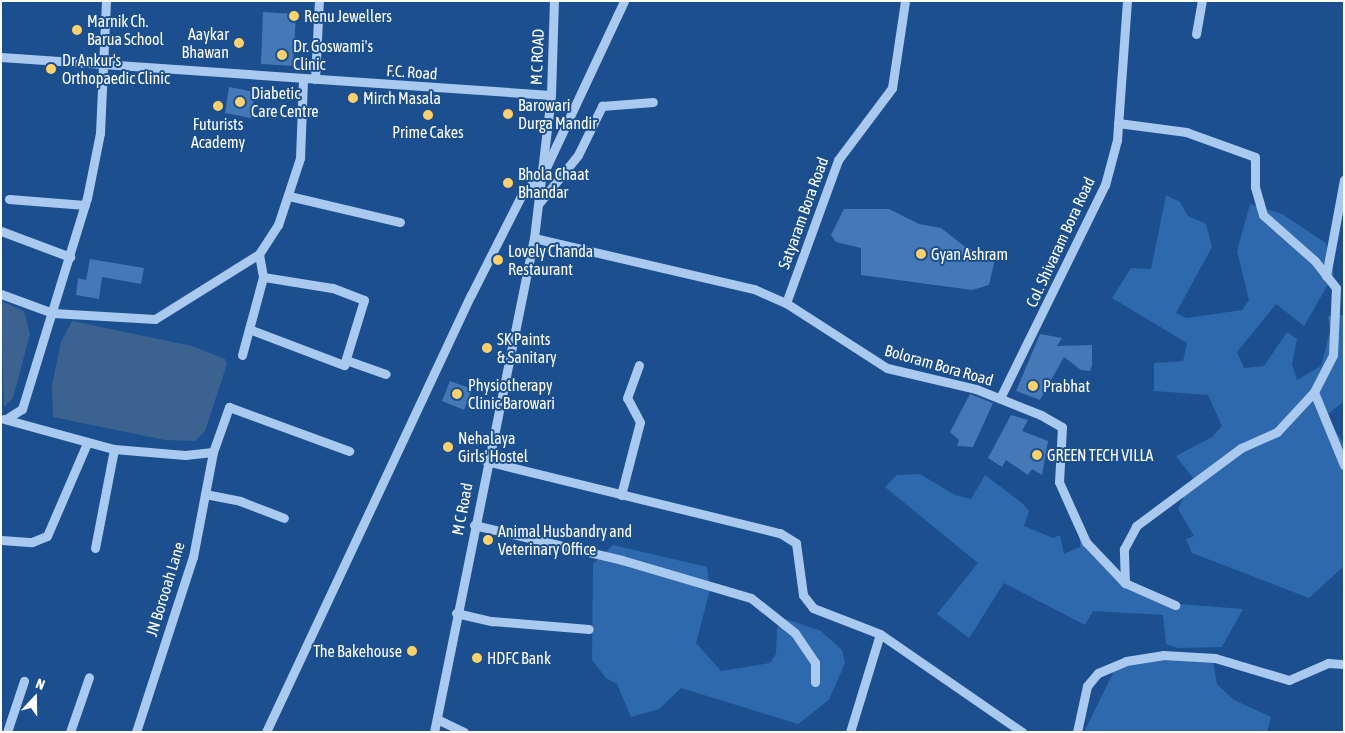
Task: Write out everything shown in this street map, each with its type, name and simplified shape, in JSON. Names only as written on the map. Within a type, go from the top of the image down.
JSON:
[{"type":"street","points":[[4,419],[22,409],[85,205],[100,133],[101,67],[106,1]]},
{"type":"street","points":[[315,79],[318,1]]},
{"type":"street","name":"M C ROAD","points":[[543,174],[551,95],[554,1]]},
{"type":"street","points":[[266,732],[470,294],[523,192],[543,174],[624,1]]},
{"type":"street","name":"Satyaram Bora Road","points":[[786,303],[838,160],[892,88],[905,1]]},
{"type":"street","name":"Col. Shivaram Bora Road","points":[[1000,398],[1106,185],[1118,123],[1127,1]]},
{"type":"street","points":[[1196,34],[1202,1]]},
{"type":"street","name":"F.C. Road","points":[[1,57],[101,67],[551,95]]},
{"type":"street","points":[[1,294],[52,313],[155,319],[259,254],[289,196],[300,158],[303,79]]},
{"type":"street","points":[[540,202],[578,155],[602,106],[653,102]]},
{"type":"street","points":[[1118,123],[1186,132],[1255,157],[1255,187],[1264,215],[1336,288],[1334,355],[1314,392],[1277,432],[1241,448],[1136,526],[1124,549],[1125,583]]},
{"type":"street","name":"M C Road","points":[[434,732],[486,461],[534,238],[543,174]]},
{"type":"street","points":[[1326,276],[1344,180]]},
{"type":"street","points":[[289,196],[400,222]]},
{"type":"street","points":[[9,199],[85,205]]},
{"type":"street","points":[[1,231],[70,257]]},
{"type":"street","name":"Boloram Bora Road","points":[[534,238],[741,285],[786,303],[887,368],[1000,398],[1062,427],[1059,482],[1086,542],[1125,583],[1175,605]]},
{"type":"street","points":[[242,355],[263,277],[259,254]]},
{"type":"street","points":[[249,329],[344,365],[364,300],[332,288],[263,277]]},
{"type":"street","points":[[346,360],[386,374]]},
{"type":"street","points":[[620,495],[640,422],[627,398],[639,365]]},
{"type":"street","points":[[1314,392],[1344,464]]},
{"type":"street","name":"JN Borooah Lane","points":[[136,732],[193,557],[213,452],[229,407],[349,451]]},
{"type":"street","points":[[22,409],[32,426]]},
{"type":"street","points":[[4,419],[114,449],[185,455],[213,452]]},
{"type":"street","points":[[1,540],[32,542],[47,536],[87,443]]},
{"type":"street","points":[[95,548],[114,449]]},
{"type":"street","points":[[486,461],[780,533],[796,543],[803,595],[813,608],[880,634],[1017,730]]},
{"type":"street","points":[[205,494],[240,501],[284,518]]},
{"type":"street","points":[[474,524],[622,560],[751,598],[795,633],[815,663],[815,682]]},
{"type":"street","points":[[456,613],[492,621],[589,629]]},
{"type":"street","points":[[850,732],[880,634]]},
{"type":"street","points":[[1077,732],[1087,686],[1098,673],[1126,660],[1163,655],[1215,658],[1289,680],[1328,663],[1344,664]]},
{"type":"street","points":[[70,732],[89,677]]},
{"type":"street","points":[[8,732],[24,681]]},
{"type":"street","points":[[438,719],[464,732]]},
{"type":"shaded area","points":[[1166,195],[1180,202],[1188,216],[1206,224],[1212,247],[1176,313],[1186,318],[1242,310],[1249,300],[1237,251],[1250,204],[1282,214],[1326,243],[1334,274],[1304,326],[1276,304],[1237,352],[1244,368],[1264,366],[1287,332],[1297,339],[1292,364],[1297,380],[1321,366],[1330,331],[1328,316],[1344,315],[1344,401],[1326,416],[1344,444],[1344,566],[1309,598],[1192,553],[1186,539],[1194,536],[1178,509],[1193,478],[1176,456],[1212,437],[1222,426],[1208,395],[1154,391],[1154,363],[1183,361],[1187,343],[1112,298],[1131,268],[1151,269]]},
{"type":"shaded area","points":[[1,301],[24,311],[30,334],[13,398],[4,407]]},
{"type":"shaded area","points":[[72,321],[192,346],[225,359],[227,364],[205,431],[195,441],[165,440],[53,417],[52,385],[61,342]]},
{"type":"shaded area","points":[[920,474],[955,495],[971,499],[985,475],[1022,503],[1029,511],[1024,526],[1053,538],[1060,535],[1064,554],[1080,547],[1080,533],[1119,583],[1167,603],[1243,609],[1222,647],[1178,648],[1166,644],[1163,615],[1093,611],[1085,625],[1004,583],[969,638],[937,614],[978,563],[885,487],[897,475]]},
{"type":"shaded area","points":[[613,545],[707,567],[710,590],[696,643],[721,671],[770,663],[776,654],[777,628],[786,619],[821,631],[842,650],[845,663],[829,700],[798,724],[681,688],[659,709],[631,717],[617,684],[606,678],[592,660],[593,564]]},
{"type":"shaded area","points":[[1140,656],[1213,661],[1217,684],[1234,700],[1271,717],[1267,732],[1084,732],[1115,669]]},
{"type":"building","points":[[263,12],[296,14],[293,66],[261,64]]},
{"type":"building","name":"Diabetic Care Centre","points":[[229,87],[255,92],[251,118],[225,113]]},
{"type":"building","name":"Gyan Ashram","points":[[844,209],[889,209],[919,224],[941,228],[964,246],[995,259],[989,285],[972,290],[861,275],[861,248],[836,242],[831,235]]},
{"type":"building","points":[[90,259],[144,268],[141,284],[102,277],[99,299],[76,295],[78,278],[86,280]]},
{"type":"building","points":[[1040,334],[1062,338],[1057,346],[1092,345],[1092,365],[1090,371],[1081,370],[1064,357],[1040,400],[1016,391]]},
{"type":"building","points":[[450,381],[472,389],[464,410],[442,401]]},
{"type":"building","points":[[970,394],[993,403],[973,447],[957,446],[959,440],[950,432]]},
{"type":"building","points":[[1011,415],[1028,420],[1022,431],[1048,441],[1042,475],[1032,469],[1028,475],[1006,460],[1002,467],[988,458]]},
{"type":"place","name":"Renu Jewellers","points":[[294,16]]},
{"type":"place","name":"Marnik Ch. Barua School","points":[[77,30]]},
{"type":"place","name":"Aaykar Bhawan","points":[[239,43]]},
{"type":"place","name":"Dr. Goswami's Clinic","points":[[282,55]]},
{"type":"place","name":"Dr Ankur's Orthopaedic Clinic","points":[[51,69]]},
{"type":"place","name":"Mirch Masala","points":[[353,98]]},
{"type":"place","name":"Diabetic Care Centre","points":[[240,102]]},
{"type":"place","name":"Futurists Academy","points":[[218,106]]},
{"type":"place","name":"Barowari Durga Mandir","points":[[508,114]]},
{"type":"place","name":"Prime Cakes","points":[[428,115]]},
{"type":"place","name":"Bhola Chaat Bhandar","points":[[508,183]]},
{"type":"place","name":"Gyan Ashram","points":[[921,254]]},
{"type":"place","name":"Lovely Chanda Restaurant","points":[[498,260]]},
{"type":"place","name":"SK Paints & Sanitary","points":[[487,348]]},
{"type":"place","name":"Prabhat","points":[[1033,386]]},
{"type":"place","name":"Physiotherapy Clinic Barowari","points":[[457,394]]},
{"type":"place","name":"Nehalaya Girls' Hostel","points":[[448,447]]},
{"type":"place","name":"GREEN TECH VILLA","points":[[1037,455]]},
{"type":"place","name":"Animal Husbandry and Veterinary Office","points":[[488,540]]},
{"type":"place","name":"The Bakehouse","points":[[412,651]]},
{"type":"place","name":"HDFC Bank","points":[[477,658]]}]
